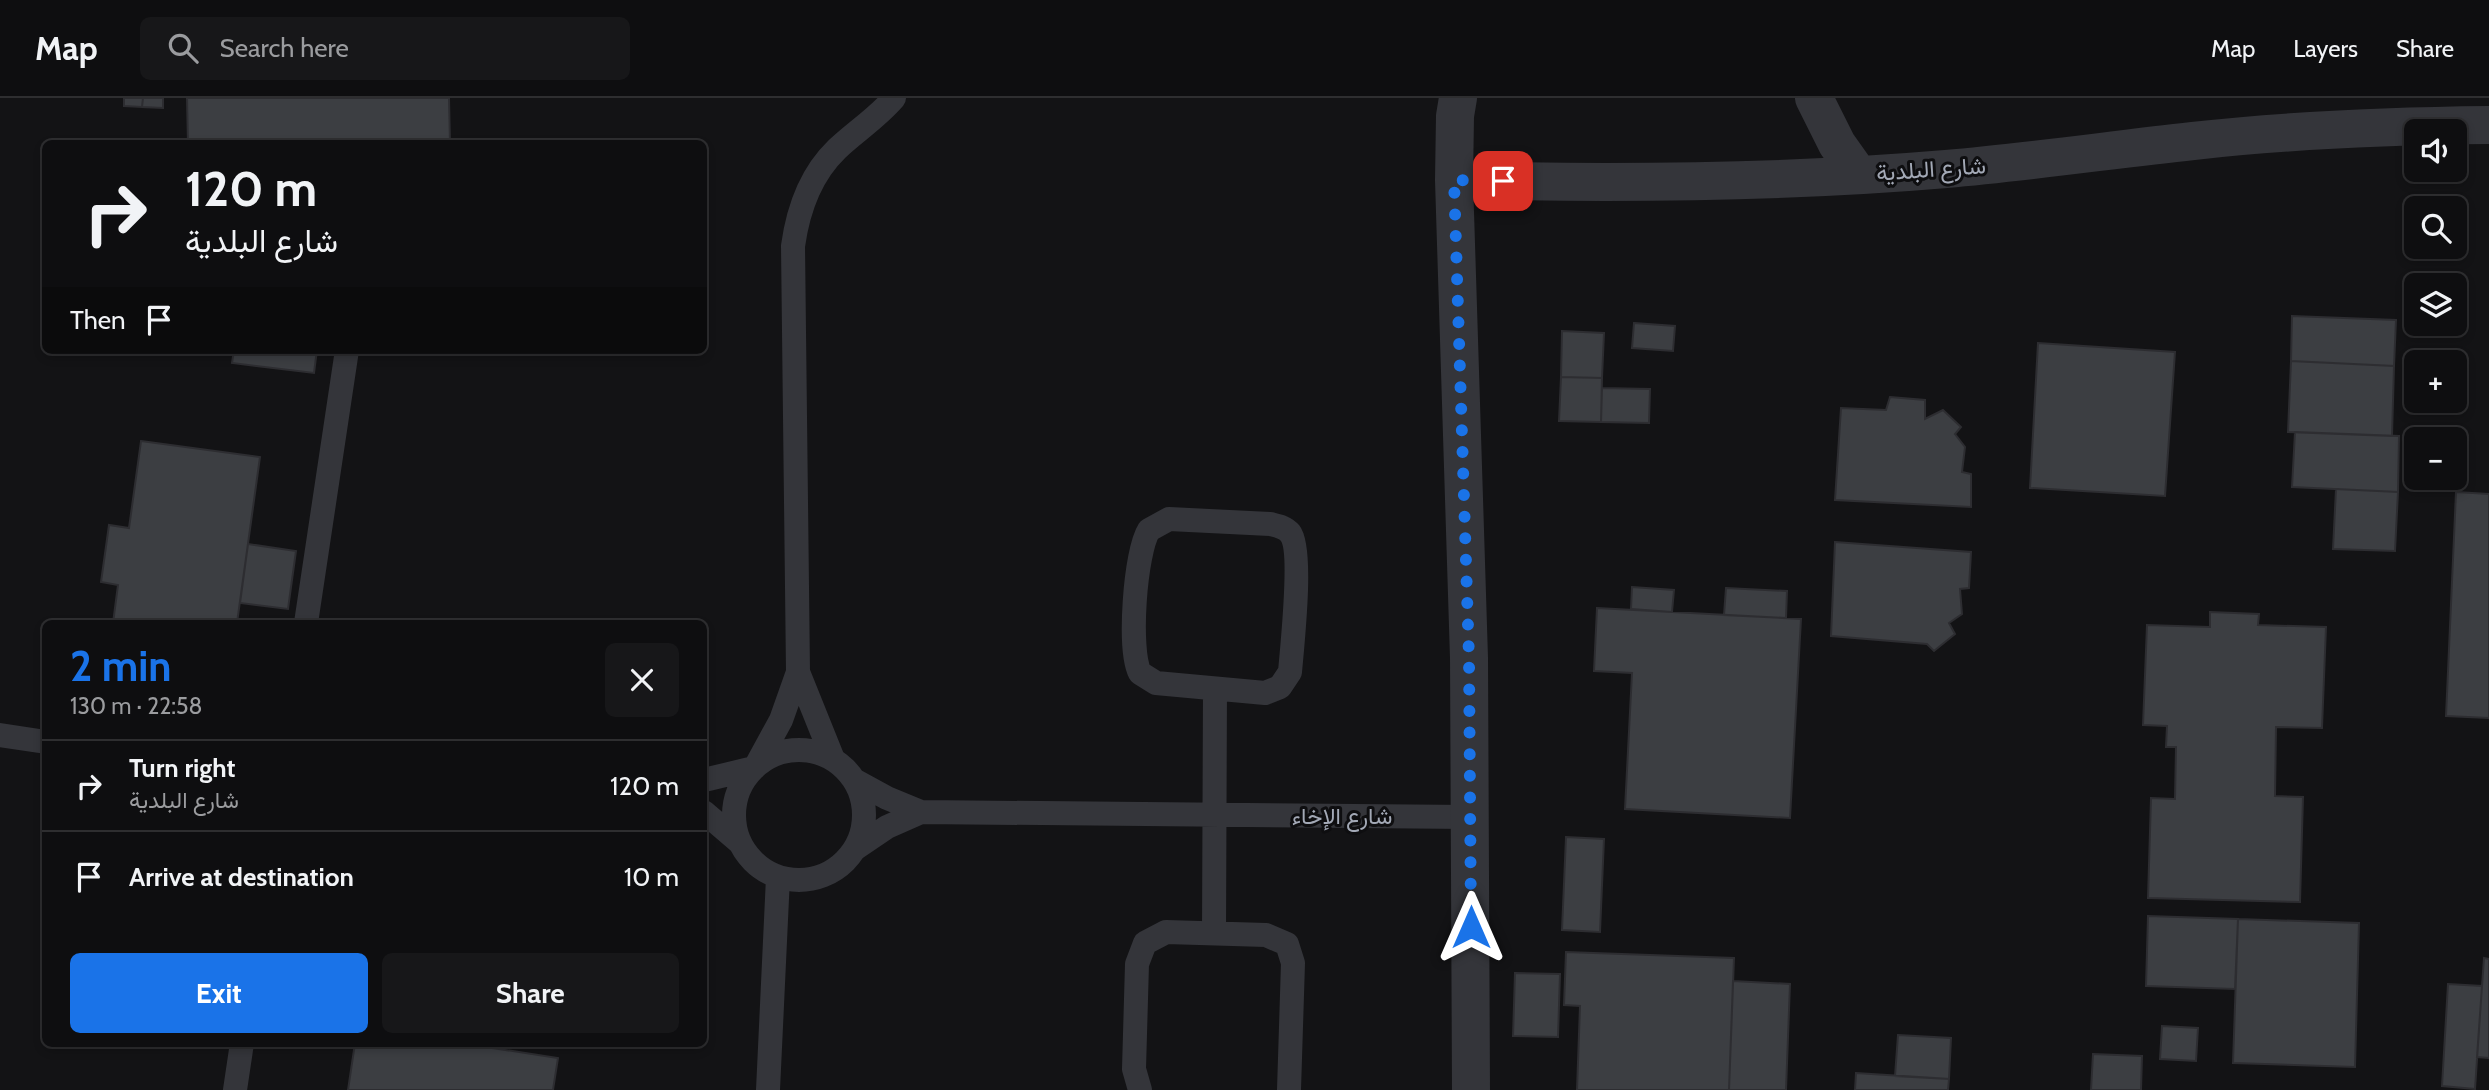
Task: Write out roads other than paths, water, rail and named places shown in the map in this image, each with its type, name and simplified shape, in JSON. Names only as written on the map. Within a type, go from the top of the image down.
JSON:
[{"type":"street","points":[[1458,98],[1455,116],[1454,180],[1466,539],[1471,1090]]},
{"type":"street","points":[[1814,98],[1837,144],[1859,175]]},
{"type":"street","name":"شارع البلدية","points":[[1454,180],[1703,182],[1859,175],[1944,169],[2194,141],[2324,130],[2489,125]]},
{"type":"lane","points":[[739,842],[734,823],[735,803],[742,783],[755,767],[780,720],[798,672],[793,246],[797,220],[818,171],[836,150],[881,113],[894,98]]},
{"type":"lane","points":[[306,620],[346,354]]},
{"type":"lane","points":[[1169,519],[1270,524],[1282,527],[1295,542],[1290,672],[1287,680],[1280,687],[1265,693],[1215,689],[1156,683],[1147,680],[1135,663],[1143,539],[1149,530],[1169,519]]},
{"type":"lane","points":[[798,672],[833,759]]},
{"type":"lane","points":[[1214,933],[1215,689]]},
{"type":"lane","points":[[0,735],[42,741]]},
{"type":"lane","points":[[707,779],[755,767],[773,754],[793,749],[814,751],[833,759],[855,780],[921,812]]},
{"type":"lane","points":[[707,815],[739,842],[755,863],[778,877],[795,881],[813,880],[831,873],[845,862],[856,848],[863,831],[864,813],[862,796],[855,780]]},
{"type":"lane","points":[[856,848],[887,827],[921,812]]},
{"type":"lane","name":"شارع الإخاء","points":[[921,812],[1470,817]]},
{"type":"lane","points":[[768,1090],[778,877]]},
{"type":"lane","points":[[1140,1090],[1134,1069],[1139,953],[1145,943],[1166,932],[1277,937],[1292,953],[1289,1090]]},
{"type":"lane","points":[[235,1090],[241,1047]]}]
